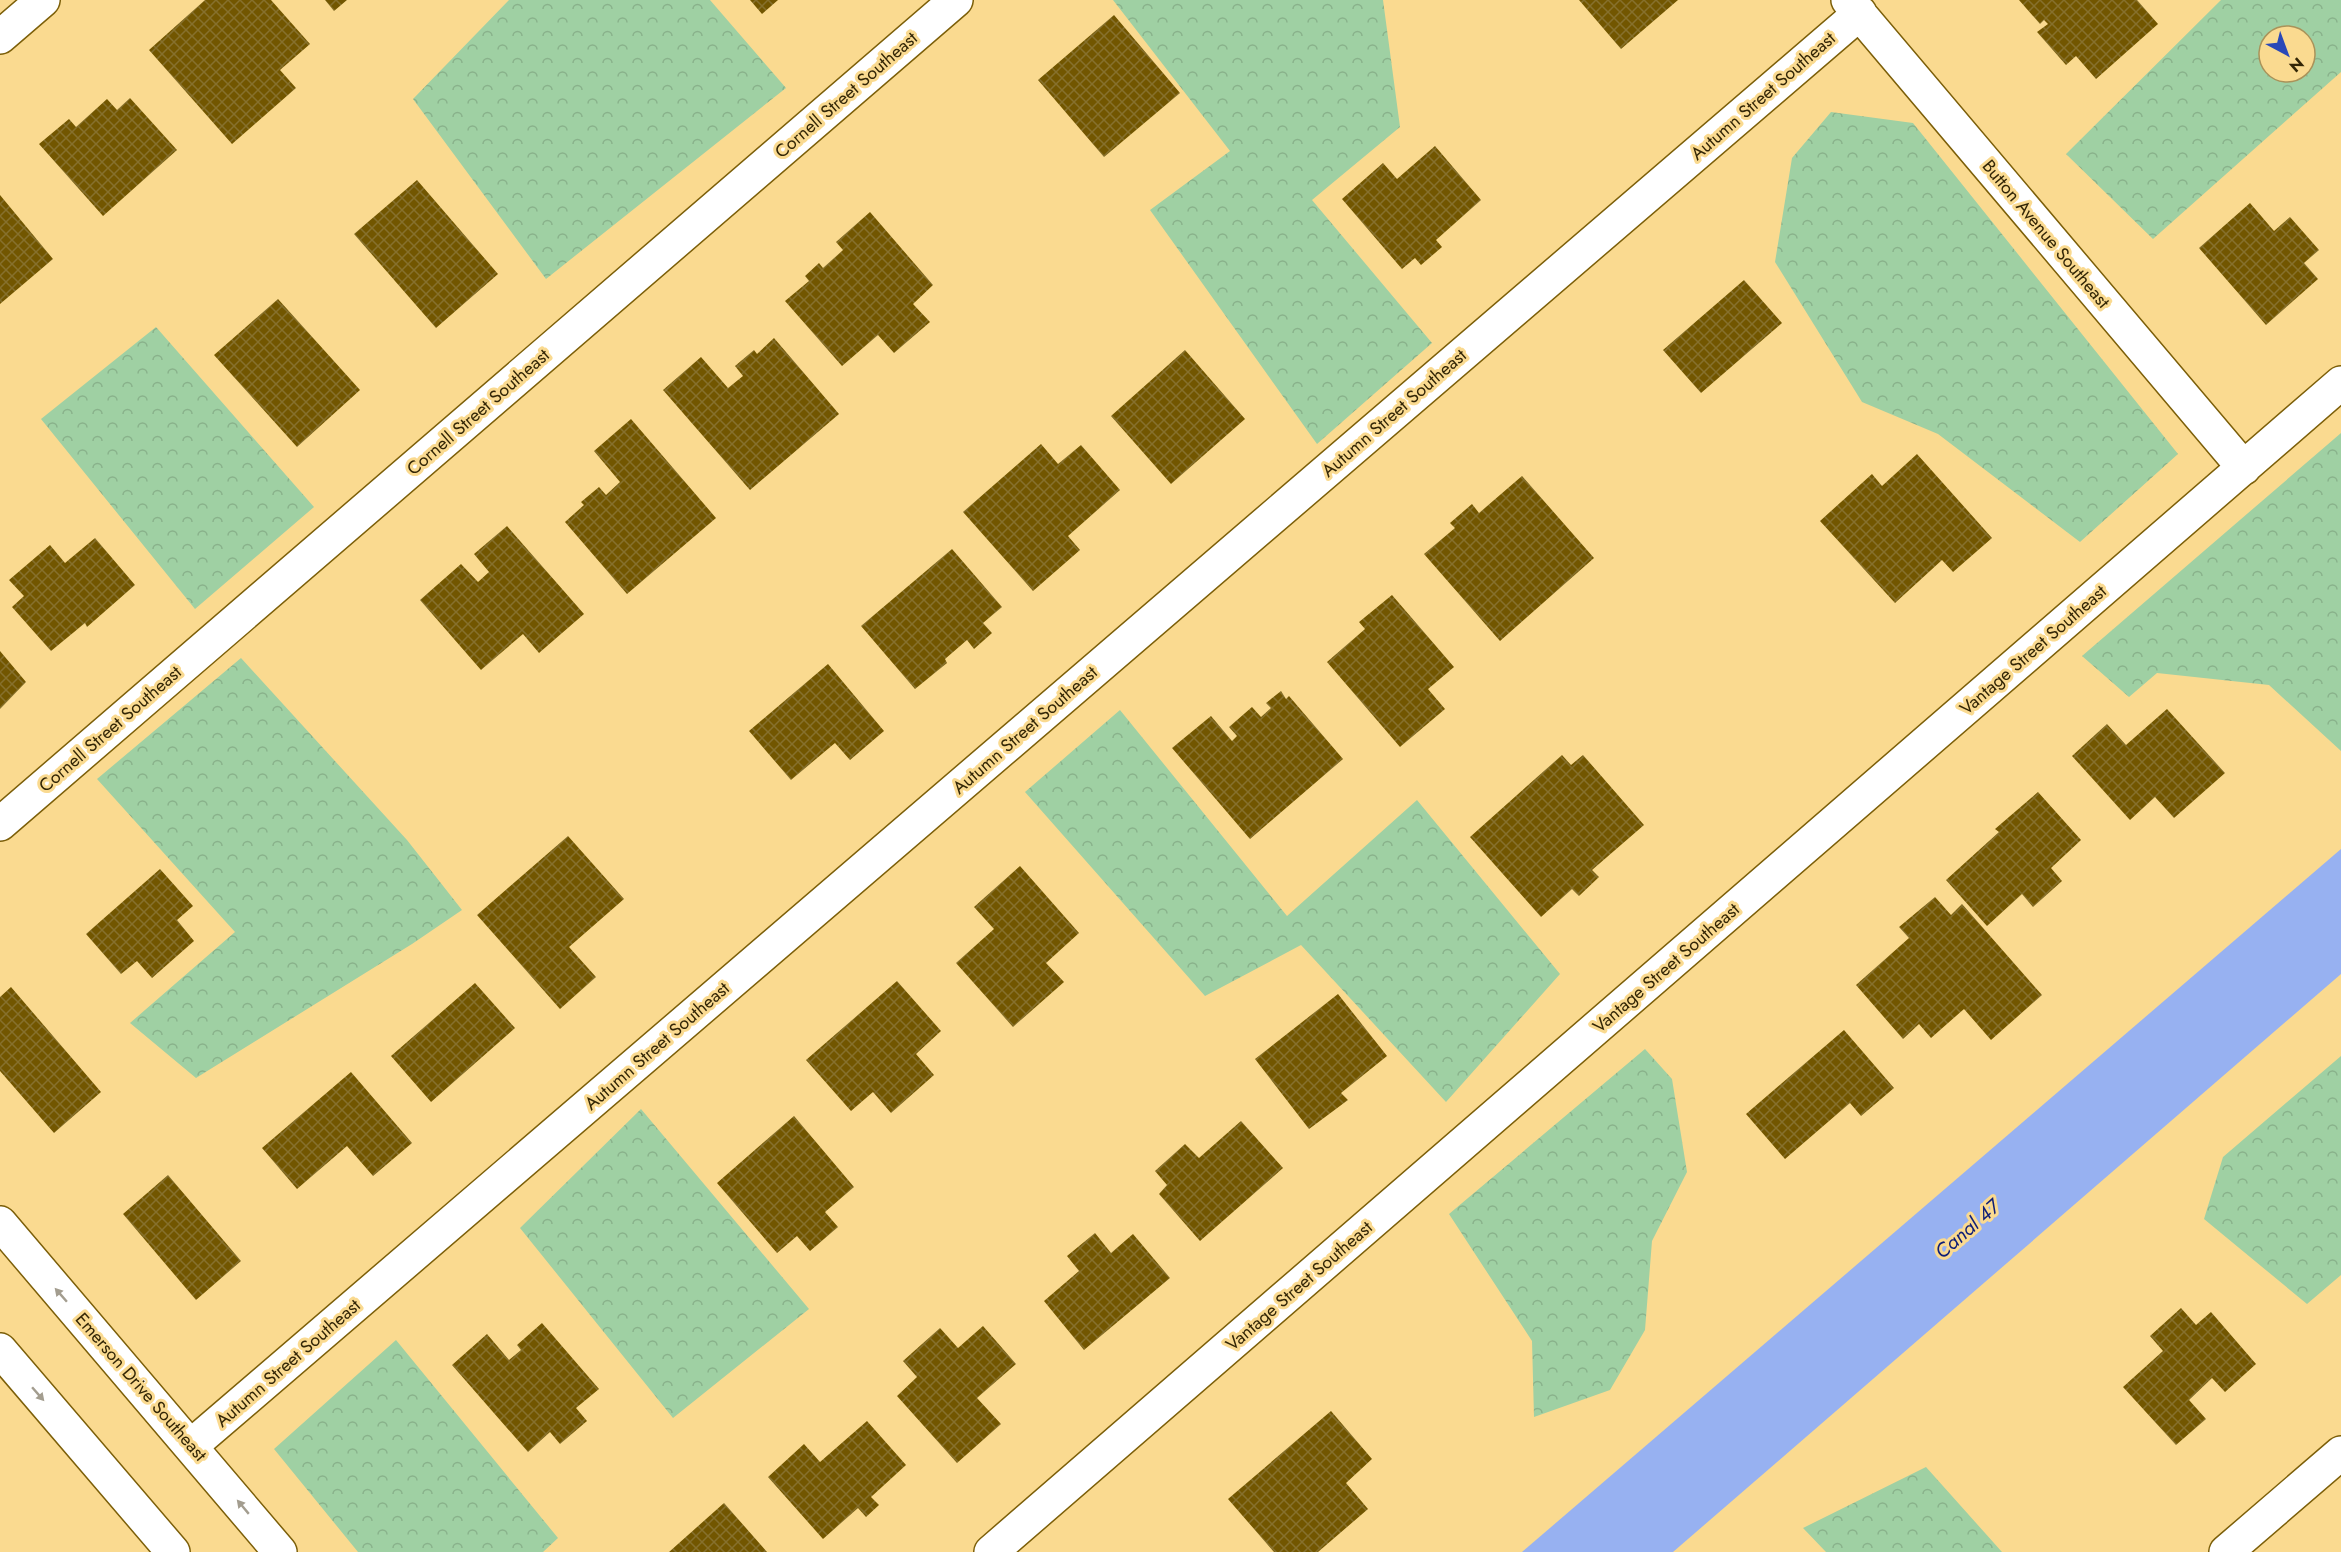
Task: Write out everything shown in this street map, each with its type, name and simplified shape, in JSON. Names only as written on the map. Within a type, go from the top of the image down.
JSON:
[{"type":"street","points":[[0,37],[43,0]]},
{"type":"street","name":"Cornell Street Southeast","points":[[0,824],[956,0]]},
{"type":"street","name":"Button Avenue Southeast","points":[[1854,7],[2244,468]]},
{"type":"street","name":"Autumn Street Southeast","points":[[191,1446],[1854,7]]},
{"type":"street","name":"Vantage Street Southeast","points":[[991,1552],[2341,383]]},
{"type":"street","name":"Emerson Drive Southeast","points":[[0,1224],[280,1552]]},
{"type":"street","points":[[0,1350],[173,1552]]},
{"type":"street","points":[[2226,1552],[2341,1453]]},
{"type":"green space","points":[[509,0],[710,0],[786,88],[546,279],[413,99]]},
{"type":"green space","points":[[1113,0],[1383,0],[1400,127],[1312,200],[1432,343],[1317,444],[1150,210],[1230,151]]},
{"type":"green space","points":[[2221,0],[2341,0],[2341,72],[2153,239],[2066,154]]},
{"type":"green space","points":[[1831,112],[1913,123],[2178,454],[2080,542],[1938,434],[1862,402],[1775,262],[1792,158]]},
{"type":"green space","points":[[156,327],[314,507],[195,609],[41,419]]},
{"type":"green space","points":[[2341,433],[2341,751],[2269,685],[2157,673],[2129,697],[2082,656]]},
{"type":"green space","points":[[241,658],[407,840],[462,910],[412,944],[196,1078],[130,1023],[235,932],[97,779]]},
{"type":"green space","points":[[1120,710],[1287,916],[1417,800],[1560,974],[1446,1102],[1301,945],[1205,996],[1025,792]]},
{"type":"green space","points":[[1645,1049],[1672,1079],[1687,1172],[1652,1241],[1645,1330],[1610,1390],[1534,1417],[1532,1341],[1449,1214]]},
{"type":"green space","points":[[2341,1056],[2341,1275],[2307,1304],[2204,1219],[2223,1157]]},
{"type":"green space","points":[[641,1109],[809,1309],[673,1418],[520,1228]]},
{"type":"green space","points":[[396,1340],[558,1538],[543,1552],[358,1552],[274,1449]]},
{"type":"green space","points":[[1926,1467],[2002,1552],[1826,1552],[1803,1528]]},
{"type":"water","name":"Canal 47","points":[[2341,849],[2341,974],[1673,1552],[1522,1552]]},
{"type":"building","points":[[205,0],[271,0],[310,44],[280,70],[296,88],[232,144],[149,50]]},
{"type":"building","points":[[325,0],[347,0],[334,11]]},
{"type":"building","points":[[750,0],[778,0],[762,14]]},
{"type":"building","points":[[1579,0],[1678,0],[1621,49]]},
{"type":"building","points":[[2019,0],[2137,0],[2158,24],[2096,79],[2076,56],[2066,65],[2037,32],[2048,24],[2044,20],[2040,24]]},
{"type":"building","points":[[1114,15],[1180,93],[1104,157],[1038,80]]},
{"type":"building","points":[[130,98],[177,150],[103,216],[39,144],[69,119],[76,127],[107,99],[117,110]]},
{"type":"building","points":[[1435,146],[1481,200],[1436,240],[1442,247],[1421,265],[1415,258],[1402,269],[1342,199],[1383,163],[1397,179]]},
{"type":"building","points":[[417,180],[498,274],[436,328],[354,234]]},
{"type":"building","points":[[0,195],[53,259],[0,304]]},
{"type":"building","points":[[2250,203],[2274,231],[2290,217],[2319,250],[2304,263],[2318,279],[2266,325],[2199,248]]},
{"type":"building","points":[[870,212],[933,285],[913,304],[930,322],[894,353],[878,335],[842,366],[785,301],[809,281],[805,276],[819,263],[823,268],[843,250],[836,242]]},
{"type":"building","points":[[1744,280],[1782,323],[1701,393],[1663,350]]},
{"type":"building","points":[[278,299],[360,390],[297,447],[214,355]]},
{"type":"building","points":[[774,338],[839,414],[750,490],[663,390],[701,357],[728,388],[743,376],[735,366],[754,350],[757,354]]},
{"type":"building","points":[[1185,350],[1245,419],[1171,484],[1111,416]]},
{"type":"building","points":[[631,419],[716,518],[627,594],[565,522],[584,505],[581,502],[599,487],[606,495],[620,482],[594,451]]},
{"type":"building","points":[[1041,444],[1058,464],[1081,445],[1120,490],[1068,536],[1080,550],[1033,591],[963,512]]},
{"type":"building","points":[[1917,454],[1992,538],[1953,572],[1942,560],[1895,603],[1820,521],[1872,474],[1882,486]]},
{"type":"building","points":[[1522,476],[1594,558],[1500,641],[1424,554],[1455,528],[1450,523],[1472,504],[1479,513]]},
{"type":"building","points":[[507,526],[584,614],[539,653],[523,634],[481,670],[420,600],[461,564],[478,582],[489,572],[474,554]]},
{"type":"building","points":[[95,538],[135,585],[87,627],[85,623],[51,651],[12,607],[24,596],[9,580],[50,545],[65,563]]},
{"type":"building","points":[[952,549],[1002,607],[983,623],[992,633],[974,649],[967,640],[945,659],[947,663],[915,689],[861,626]]},
{"type":"building","points":[[1392,595],[1454,667],[1428,689],[1445,709],[1400,747],[1327,662],[1365,629],[1359,622]]},
{"type":"building","points":[[0,651],[26,682],[0,709]]},
{"type":"building","points":[[828,664],[884,731],[850,760],[835,743],[791,780],[749,731]]},
{"type":"building","points":[[1281,691],[1286,699],[1289,696],[1343,759],[1250,839],[1172,748],[1211,716],[1232,741],[1237,736],[1229,727],[1252,707],[1261,717],[1271,708],[1266,703]]},
{"type":"building","points":[[2167,709],[2225,773],[2174,818],[2155,797],[2130,820],[2072,756],[2107,724],[2126,745]]},
{"type":"building","points":[[1562,755],[1571,765],[1583,755],[1644,825],[1592,870],[1599,877],[1579,896],[1572,889],[1541,917],[1470,837]]},
{"type":"building","points":[[2038,792],[2081,840],[2051,868],[2062,881],[2033,907],[2022,894],[1987,926],[1946,880],[1999,832],[1995,829]]},
{"type":"building","points":[[568,836],[624,899],[569,947],[596,977],[560,1009],[477,915]]},
{"type":"building","points":[[1020,866],[1079,933],[1046,963],[1064,982],[1013,1027],[956,963],[994,929],[974,907]]},
{"type":"building","points":[[160,869],[193,906],[177,920],[194,941],[152,978],[137,961],[121,974],[86,934]]},
{"type":"building","points":[[1935,897],[1951,915],[1962,904],[2042,995],[1991,1040],[1964,1009],[1931,1038],[1919,1024],[1903,1039],[1856,985],[1909,938],[1899,927]]},
{"type":"building","points":[[897,981],[941,1031],[916,1054],[934,1075],[891,1113],[873,1092],[851,1111],[806,1060]]},
{"type":"building","points":[[475,983],[515,1028],[431,1102],[391,1056]]},
{"type":"building","points":[[11,987],[101,1092],[54,1133],[0,1071],[0,997]]},
{"type":"building","points":[[1338,994],[1387,1056],[1341,1093],[1348,1100],[1309,1129],[1255,1059]]},
{"type":"building","points":[[1844,1030],[1894,1088],[1861,1116],[1850,1103],[1785,1159],[1746,1114]]},
{"type":"building","points":[[351,1072],[412,1143],[373,1176],[347,1146],[297,1189],[262,1148]]},
{"type":"building","points":[[794,1116],[854,1187],[825,1212],[838,1227],[810,1251],[797,1236],[777,1253],[717,1183]]},
{"type":"building","points":[[1241,1121],[1283,1168],[1200,1241],[1159,1194],[1167,1185],[1155,1171],[1185,1144],[1199,1158]]},
{"type":"building","points":[[168,1175],[241,1261],[196,1300],[123,1214]]},
{"type":"building","points":[[1095,1233],[1111,1253],[1133,1234],[1170,1278],[1084,1350],[1044,1301],[1079,1271],[1067,1256]]},
{"type":"building","points":[[2181,1308],[2196,1325],[2211,1312],[2256,1364],[2225,1392],[2212,1378],[2189,1400],[2206,1419],[2176,1445],[2123,1387],[2163,1351],[2150,1336]]},
{"type":"building","points":[[542,1323],[599,1389],[576,1408],[587,1421],[560,1444],[550,1432],[528,1452],[452,1365],[487,1334],[509,1360],[521,1350],[517,1345]]},
{"type":"building","points":[[983,1326],[1016,1364],[977,1398],[1001,1424],[957,1463],[897,1396],[917,1377],[903,1361],[940,1328],[958,1348]]},
{"type":"building","points":[[1331,1411],[1372,1459],[1346,1483],[1368,1509],[1318,1552],[1274,1552],[1228,1499]]},
{"type":"building","points":[[867,1421],[906,1465],[871,1497],[879,1505],[866,1517],[858,1508],[823,1539],[768,1477],[804,1444],[820,1462]]},
{"type":"building","points":[[724,1503],[767,1552],[669,1552]]}]
